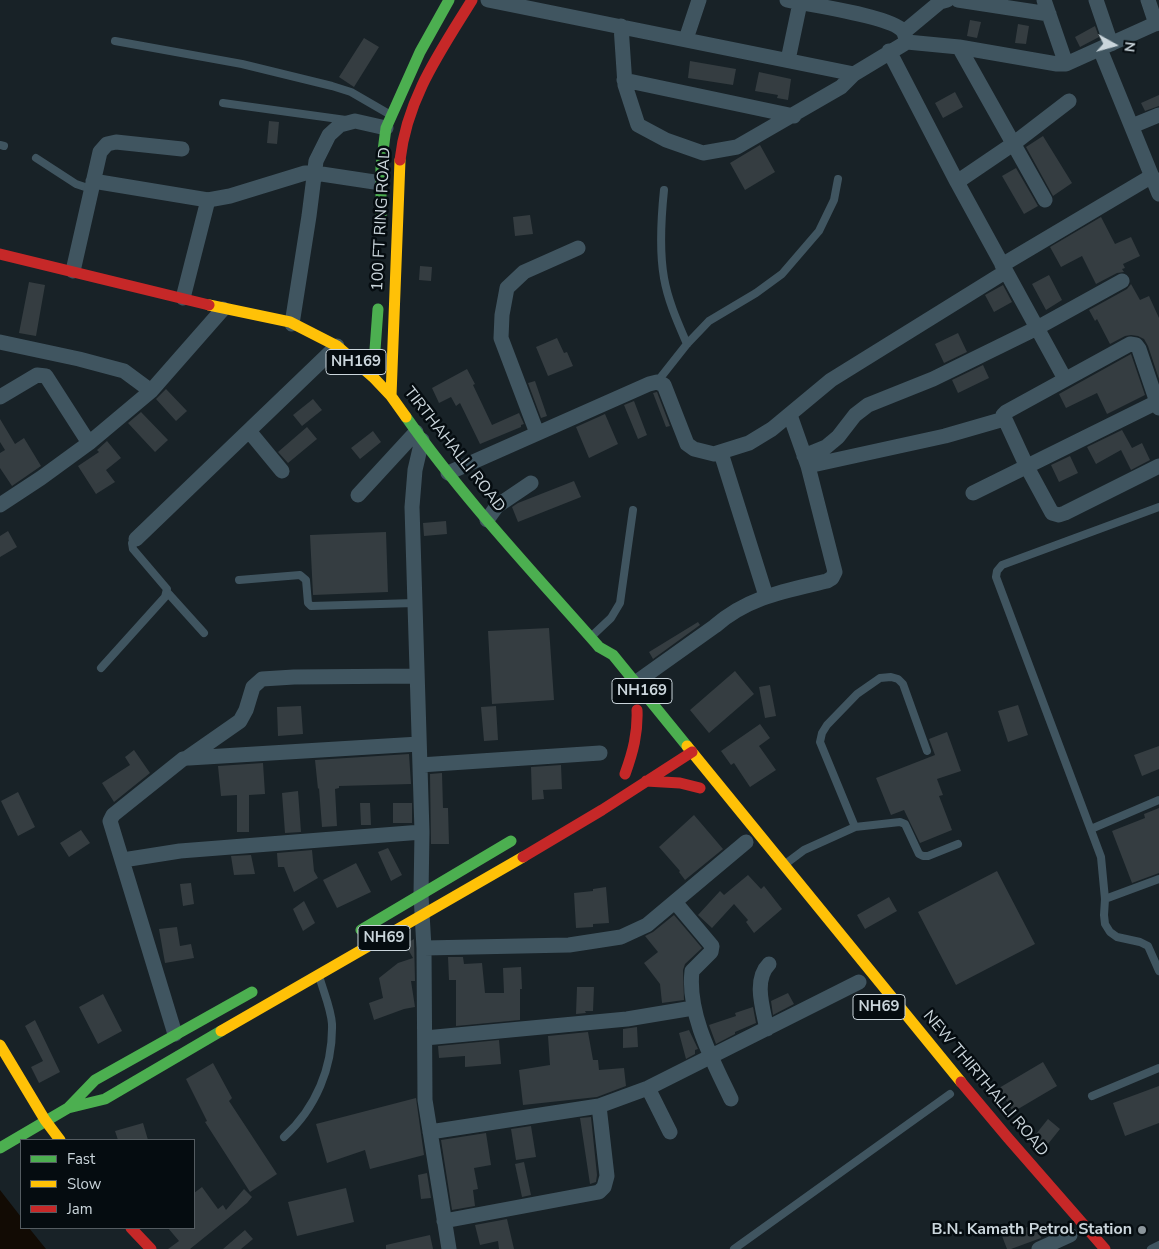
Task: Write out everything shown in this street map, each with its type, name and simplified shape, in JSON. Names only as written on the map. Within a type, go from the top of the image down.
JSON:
[{"type":"main road","name":"100 FT RING ROAD","points":[[381,241],[381,166],[389,122],[420,52],[449,0]]},
{"type":"main road","name":"100 FT RING ROAD","points":[[390,396],[401,144],[412,106],[472,0]]},
{"type":"main road","name":"TIRTHAHALLI ROAD","points":[[0,254],[292,324],[337,346],[373,377],[390,396],[419,436],[487,520],[599,647],[613,656],[635,683],[679,757],[692,752]]},
{"type":"main road","name":"100 FT RING ROAD","points":[[373,377],[379,299]]},
{"type":"main road","name":"NH169","points":[[599,647],[604,664]]},
{"type":"main road","name":"NH169","points":[[642,764],[621,776],[636,744],[638,726],[634,707],[649,726]]},
{"type":"main road","name":"NH69","points":[[0,1148],[44,1120],[68,1108],[105,1099],[319,974],[423,916],[602,810],[679,757],[692,752]]},
{"type":"main road","name":"NEW THIRTHALLI ROAD","points":[[692,752],[782,866],[1067,1212],[1105,1249]]},
{"type":"main road","points":[[646,781],[686,783],[703,791],[679,757]]},
{"type":"main road","name":"NH69","points":[[348,938],[517,838]]},
{"type":"main road","name":"NH69","points":[[68,1108],[95,1080],[259,988]]},
{"type":"main road","points":[[0,1045],[44,1120],[59,1139]]},
{"type":"main road","points":[[132,1229],[150,1249]]},
{"type":"street","points":[[488,0],[854,74]]},
{"type":"street","points":[[686,39],[700,0]]},
{"type":"street","points":[[620,26],[624,80],[638,125],[666,140],[703,154],[736,148],[841,87],[854,74],[861,71],[906,37],[940,2],[947,0]]},
{"type":"street","points":[[958,0],[1046,7],[1066,64]]},
{"type":"street","points":[[1096,0],[1106,47],[1132,126],[1159,194]]},
{"type":"street","points":[[788,60],[793,1],[823,3],[889,22],[906,37],[1066,64],[1157,23],[1148,0]]},
{"type":"street","points":[[959,46],[1044,200]]},
{"type":"street","points":[[889,51],[957,182],[1065,379]]},
{"type":"street","points":[[624,80],[794,116]]},
{"type":"street","points":[[957,182],[1013,144],[1068,101]]},
{"type":"street","points":[[1132,126],[1159,115]]},
{"type":"street","points":[[292,324],[316,161],[329,135],[340,125],[355,121],[389,122]]},
{"type":"street","points":[[73,271],[100,152],[107,144],[116,142],[182,149]]},
{"type":"street","points":[[92,185],[208,200],[230,196],[305,173],[381,183]]},
{"type":"street","points":[[448,473],[657,382],[664,386],[687,444],[694,449],[704,453],[721,453],[749,444],[790,415],[831,380],[1004,268],[1152,176]]},
{"type":"street","points":[[183,298],[208,200]]},
{"type":"street","points":[[537,433],[501,338],[502,315],[507,288],[524,272],[578,248]]},
{"type":"street","points":[[806,461],[838,437],[855,415],[868,405],[933,379],[1037,328],[1122,281]]},
{"type":"street","points":[[0,505],[89,443],[151,391],[223,309]]},
{"type":"street","points":[[0,342],[124,371],[151,391]]},
{"type":"street","points":[[973,493],[1027,467],[1158,405],[1139,349],[1136,345],[1130,344],[1006,412],[1004,418],[1027,467],[1052,513],[1059,515],[1082,505],[1159,466]]},
{"type":"street","points":[[136,539],[337,346]]},
{"type":"street","points":[[0,397],[37,375],[46,376],[89,443]]},
{"type":"street","points":[[635,683],[727,616],[744,606],[766,596],[827,581],[832,578],[835,572],[806,461],[790,415]]},
{"type":"street","points":[[806,461],[945,436],[1004,418]]},
{"type":"street","points":[[249,431],[282,471]]},
{"type":"street","points":[[358,495],[419,436]]},
{"type":"street","points":[[419,436],[412,507],[422,832],[421,895],[424,948],[425,1100],[449,1249]]},
{"type":"street","points":[[721,453],[766,596]]},
{"type":"street","points":[[487,520],[497,506],[531,483]]},
{"type":"street","points":[[188,758],[240,720],[246,710],[253,687],[262,679],[417,676]]},
{"type":"street","points":[[175,1034],[110,821],[113,815],[183,759],[419,744]]},
{"type":"street","points":[[420,765],[600,753]]},
{"type":"street","points":[[123,860],[180,852],[422,832]]},
{"type":"street","points":[[424,948],[569,945],[621,937],[647,925],[746,842]]},
{"type":"street","points":[[675,902],[712,946],[711,952],[692,971],[693,1008],[711,1057],[730,1100]]},
{"type":"street","points":[[767,1029],[760,982],[764,969],[769,964]]},
{"type":"street","points":[[430,1132],[599,1106],[648,1088],[859,982]]},
{"type":"street","points":[[425,1038],[627,1019],[693,1008]]},
{"type":"street","points":[[648,1088],[670,1132]]},
{"type":"street","points":[[444,1221],[599,1192],[604,1187],[607,1176],[599,1106]]},
{"type":"street","points":[[1047,1247],[1071,1236]]},
{"type":"lane","points":[[115,42],[242,64],[332,86],[351,92],[389,122]]},
{"type":"lane","points":[[223,103],[355,121]]},
{"type":"lane","points":[[36,158],[76,184],[92,185]]},
{"type":"lane","points":[[657,382],[686,344],[709,321],[756,293],[782,274],[819,231],[834,200],[838,179]]},
{"type":"lane","points":[[664,190],[661,244],[664,278],[686,344]]},
{"type":"lane","points":[[1159,507],[1002,565],[996,577],[1101,857],[1105,924],[1110,932],[1117,937],[1140,942],[1148,946],[1159,971]]},
{"type":"lane","points":[[590,637],[611,618],[620,603],[633,510]]},
{"type":"lane","points":[[136,539],[132,543],[133,549],[167,589],[167,592],[204,633]]},
{"type":"lane","points":[[240,580],[300,574],[306,580],[308,603],[311,606],[415,603]]},
{"type":"lane","points":[[101,668],[165,597],[167,592]]},
{"type":"lane","points":[[855,827],[820,742],[822,733],[827,725],[857,694],[880,678],[891,677],[898,679],[904,684],[927,751]]},
{"type":"lane","points":[[1090,829],[1159,800]]},
{"type":"lane","points":[[782,866],[804,850],[855,827],[900,822],[905,824],[919,854],[923,856],[928,856],[958,844]]},
{"type":"lane","points":[[1105,899],[1159,879]]},
{"type":"lane","points":[[284,1137],[300,1123],[322,1085],[330,1050],[332,1022],[319,974]]},
{"type":"lane","points":[[1092,1096],[1159,1068]]},
{"type":"lane","points":[[734,1249],[950,1094]]},
{"type":"lane","points":[[1151,1249],[1159,1245]]},
{"type":"shaded area","points":[[0,1190],[20,1216],[20,1229],[30,1229],[46,1249],[0,1249]]},
{"type":"building","points":[[970,20],[981,22],[977,38],[967,36]]},
{"type":"building","points":[[1018,24],[1029,26],[1026,44],[1015,43]]},
{"type":"building","points":[[1095,26],[1099,37],[1080,47],[1075,37]]},
{"type":"building","points":[[364,38],[379,47],[354,87],[339,77]]},
{"type":"building","points":[[690,61],[736,69],[733,85],[688,78]]},
{"type":"building","points":[[759,72],[791,79],[788,100],[777,98],[778,95],[755,91]]},
{"type":"building","points":[[955,92],[963,107],[943,118],[935,103]]},
{"type":"building","points":[[1159,95],[1159,106],[1145,111],[1141,103]]},
{"type":"building","points":[[269,121],[279,122],[277,144],[267,143]]},
{"type":"building","points":[[1043,136],[1072,183],[1053,196],[1026,147]]},
{"type":"building","points":[[760,145],[775,172],[745,190],[730,163]]},
{"type":"building","points":[[1016,168],[1038,206],[1024,214],[1002,176]]},
{"type":"building","points":[[530,215],[533,234],[515,236],[513,217]]},
{"type":"building","points":[[1101,217],[1115,244],[1131,237],[1140,256],[1123,264],[1125,268],[1122,269],[1124,272],[1117,273],[1096,284],[1082,256],[1061,267],[1050,247]]},
{"type":"building","points":[[420,266],[432,267],[431,281],[419,280]]},
{"type":"building","points":[[1049,275],[1062,300],[1046,310],[1032,284]]},
{"type":"building","points":[[29,282],[45,285],[36,336],[19,333]]},
{"type":"building","points":[[1131,284],[1140,300],[1149,296],[1159,318],[1159,379],[1144,339],[1131,335],[1110,344],[1097,319],[1095,321],[1089,310],[1127,289]]},
{"type":"building","points":[[1003,285],[1012,302],[994,312],[985,295]]},
{"type":"building","points":[[958,333],[967,352],[944,363],[935,344]]},
{"type":"building","points":[[557,338],[564,353],[567,352],[573,366],[548,376],[536,347]]},
{"type":"building","points":[[1131,354],[1145,395],[1107,414],[1097,393],[1066,408],[1059,394]]},
{"type":"building","points":[[983,365],[989,378],[958,393],[952,380]]},
{"type":"building","points":[[467,369],[492,425],[519,413],[524,424],[521,427],[480,444],[460,403],[456,406],[451,397],[439,403],[432,388]]},
{"type":"building","points":[[535,381],[547,416],[541,418],[528,383]]},
{"type":"building","points":[[166,389],[187,411],[176,421],[156,399]]},
{"type":"building","points":[[657,392],[670,426],[666,427],[653,393]]},
{"type":"building","points":[[313,399],[322,410],[302,426],[293,415]]},
{"type":"building","points":[[634,401],[647,435],[638,439],[624,405]]},
{"type":"building","points":[[141,412],[168,440],[155,452],[128,423]]},
{"type":"building","points":[[605,414],[618,444],[589,458],[576,427]]},
{"type":"building","points":[[0,419],[15,444],[24,438],[41,466],[12,486],[0,468],[0,453],[5,450],[0,442]]},
{"type":"building","points":[[307,427],[317,439],[288,463],[278,452]]},
{"type":"building","points":[[1122,430],[1132,448],[1142,443],[1150,460],[1131,470],[1121,450],[1096,464],[1087,447]]},
{"type":"building","points":[[373,431],[381,442],[360,459],[351,448]]},
{"type":"building","points":[[107,441],[121,458],[106,470],[115,482],[96,494],[78,466],[99,452],[97,450]]},
{"type":"building","points":[[1070,456],[1078,473],[1059,482],[1051,465]]},
{"type":"building","points":[[574,481],[581,497],[518,522],[512,507]]},
{"type":"building","points":[[446,521],[447,534],[424,536],[423,523]]},
{"type":"building","points":[[8,531],[17,547],[0,557],[0,536]]},
{"type":"building","points":[[386,532],[388,592],[313,595],[310,535]]},
{"type":"building","points":[[698,622],[700,625],[653,659],[649,652]]},
{"type":"building","points":[[549,628],[554,700],[492,704],[488,631]]},
{"type":"building","points":[[735,671],[754,694],[709,733],[690,710]]},
{"type":"building","points":[[770,685],[776,716],[765,718],[759,687]]},
{"type":"building","points":[[1018,705],[1028,735],[1008,742],[998,711]]},
{"type":"building","points":[[301,706],[303,734],[278,736],[277,707]]},
{"type":"building","points":[[496,706],[498,740],[484,741],[481,707]]},
{"type":"building","points":[[760,724],[770,738],[759,746],[776,770],[750,787],[734,763],[731,765],[721,751]]},
{"type":"building","points":[[947,732],[961,771],[937,779],[943,795],[939,796],[952,830],[920,843],[904,810],[891,815],[876,778],[935,755],[929,739]]},
{"type":"building","points":[[1159,746],[1159,769],[1142,776],[1134,755]]},
{"type":"building","points":[[134,750],[150,773],[114,802],[102,783],[130,765],[125,757]]},
{"type":"building","points":[[409,754],[411,784],[339,786],[339,788],[335,789],[337,826],[322,827],[315,760]]},
{"type":"building","points":[[263,763],[265,794],[249,795],[249,832],[237,832],[237,795],[221,796],[218,766]]},
{"type":"building","points":[[561,765],[562,789],[543,790],[544,799],[532,800],[531,767]]},
{"type":"building","points":[[442,773],[443,808],[448,808],[449,844],[431,844],[430,774]]},
{"type":"building","points":[[298,791],[301,832],[285,833],[282,793]]},
{"type":"building","points":[[18,792],[35,827],[18,836],[1,801]]},
{"type":"building","points":[[360,803],[370,803],[371,825],[361,825]]},
{"type":"building","points":[[393,803],[412,803],[412,823],[393,823]]},
{"type":"building","points":[[1159,808],[1159,873],[1132,883],[1112,831],[1145,818],[1144,814]]},
{"type":"building","points":[[694,815],[723,849],[685,880],[680,871],[659,847]]},
{"type":"building","points":[[81,830],[90,843],[69,857],[60,843]]},
{"type":"building","points":[[388,848],[402,875],[391,881],[378,852]]},
{"type":"building","points":[[312,850],[314,871],[318,878],[294,892],[284,867],[278,867],[277,853]]},
{"type":"building","points":[[251,855],[255,874],[234,875],[231,856]]},
{"type":"building","points":[[356,863],[371,892],[337,908],[323,880]]},
{"type":"building","points":[[997,871],[1035,944],[956,985],[918,912]]},
{"type":"building","points":[[748,875],[761,889],[764,886],[782,909],[754,933],[746,922],[748,920],[734,904],[712,928],[698,915],[720,891],[724,895]]},
{"type":"building","points":[[191,883],[194,904],[183,906],[180,884]]},
{"type":"building","points":[[606,887],[609,923],[593,924],[593,927],[576,928],[574,893],[593,891],[593,889]]},
{"type":"building","points":[[889,897],[897,911],[865,929],[857,915]]},
{"type":"building","points":[[304,901],[315,923],[303,931],[293,909]]},
{"type":"building","points":[[674,915],[702,948],[685,964],[683,970],[684,1000],[662,1003],[660,984],[644,963],[658,952],[645,936]]},
{"type":"building","points":[[177,927],[180,946],[191,944],[194,958],[165,963],[159,929]]},
{"type":"building","points":[[414,939],[415,981],[411,981],[415,1007],[374,1020],[369,1003],[383,998],[379,978],[398,963],[413,958],[405,944]]},
{"type":"building","points":[[448,957],[463,957],[464,964],[482,963],[485,993],[504,993],[503,968],[521,967],[520,1020],[456,1026],[456,980],[449,980]]},
{"type":"building","points":[[577,987],[594,987],[593,1011],[576,1014]]},
{"type":"building","points":[[788,993],[794,1004],[773,1015],[771,1001]]},
{"type":"building","points":[[103,994],[122,1031],[98,1044],[79,1007]]},
{"type":"building","points":[[753,1007],[756,1023],[735,1032],[735,1034],[716,1044],[709,1025],[736,1016],[735,1013]]},
{"type":"building","points":[[35,1020],[60,1072],[39,1083],[31,1067],[43,1061],[25,1026]]},
{"type":"building","points":[[637,1027],[638,1047],[623,1048],[623,1029]]},
{"type":"building","points":[[689,1030],[698,1049],[695,1050],[695,1054],[686,1059],[679,1033]]},
{"type":"building","points":[[588,1032],[593,1060],[598,1060],[599,1070],[624,1068],[626,1086],[597,1097],[523,1105],[519,1070],[550,1065],[548,1036]]},
{"type":"building","points":[[499,1040],[501,1064],[465,1067],[465,1056],[439,1058],[438,1046]]},
{"type":"building","points":[[1043,1062],[1057,1086],[1013,1112],[999,1088]]},
{"type":"building","points":[[213,1063],[232,1098],[229,1101],[277,1174],[250,1192],[205,1122],[207,1121],[186,1079]]},
{"type":"building","points":[[1159,1086],[1159,1123],[1125,1136],[1113,1103]]},
{"type":"building","points":[[416,1098],[424,1155],[370,1169],[365,1150],[327,1163],[316,1124]]},
{"type":"building","points":[[591,1117],[597,1175],[596,1182],[590,1184],[580,1118]]},
{"type":"building","points":[[1048,1119],[1060,1129],[1044,1149],[1032,1139]]},
{"type":"building","points":[[143,1123],[148,1139],[118,1139],[115,1131]]},
{"type":"building","points":[[531,1126],[536,1157],[516,1160],[511,1129]]},
{"type":"building","points":[[486,1133],[491,1165],[474,1168],[478,1189],[473,1190],[475,1206],[452,1210],[441,1140]]},
{"type":"building","points":[[524,1162],[531,1195],[522,1197],[515,1164]]},
{"type":"building","points":[[427,1173],[431,1198],[421,1199],[418,1175]]},
{"type":"building","points":[[202,1187],[218,1209],[223,1205],[226,1210],[244,1189],[252,1197],[190,1249],[168,1249],[179,1241],[169,1229],[195,1229],[195,1192]]},
{"type":"building","points":[[346,1188],[354,1222],[297,1236],[288,1202]]},
{"type":"building","points":[[507,1219],[514,1249],[499,1249],[498,1241],[480,1245],[475,1225]]},
{"type":"building","points":[[1036,1224],[1041,1238],[1007,1249],[1002,1236]]},
{"type":"building","points":[[245,1230],[253,1239],[241,1249],[223,1249]]},
{"type":"building","points":[[430,1235],[433,1249],[386,1249],[386,1245]]},
{"type":"traffic: fast","points":[[381,226],[381,166],[386,128],[420,52],[449,0]]},
{"type":"traffic: fast","points":[[373,377],[378,309]]},
{"type":"traffic: fast","points":[[406,417],[451,477],[499,535],[599,647],[613,655],[687,746]]},
{"type":"traffic: fast","points":[[361,930],[511,841]]},
{"type":"traffic: fast","points":[[68,1108],[95,1080],[252,992]]},
{"type":"traffic: fast","points":[[0,1148],[68,1108],[105,1099],[221,1031]]},
{"type":"traffic: slow","points":[[391,396],[400,160]]},
{"type":"traffic: slow","points":[[209,305],[290,322],[337,346],[373,377],[391,396],[406,417]]},
{"type":"traffic: slow","points":[[687,746],[961,1082]]},
{"type":"traffic: slow","points":[[221,1031],[523,857]]},
{"type":"traffic: slow","points":[[0,1045],[45,1120],[59,1139]]},
{"type":"traffic: jam","points":[[400,160],[404,137],[417,96],[437,57],[472,0]]},
{"type":"traffic: jam","points":[[0,254],[209,305]]},
{"type":"traffic: jam","points":[[625,774],[637,727],[637,710]]},
{"type":"traffic: jam","points":[[523,857],[602,810],[692,752]]},
{"type":"traffic: jam","points":[[646,781],[680,783],[700,788]]},
{"type":"traffic: jam","points":[[961,1082],[1105,1249]]},
{"type":"traffic: jam","points":[[132,1229],[151,1249]]},
{"type":"place","name":"B.N. Kamath Petrol Station","points":[[1142,1230]]}]
